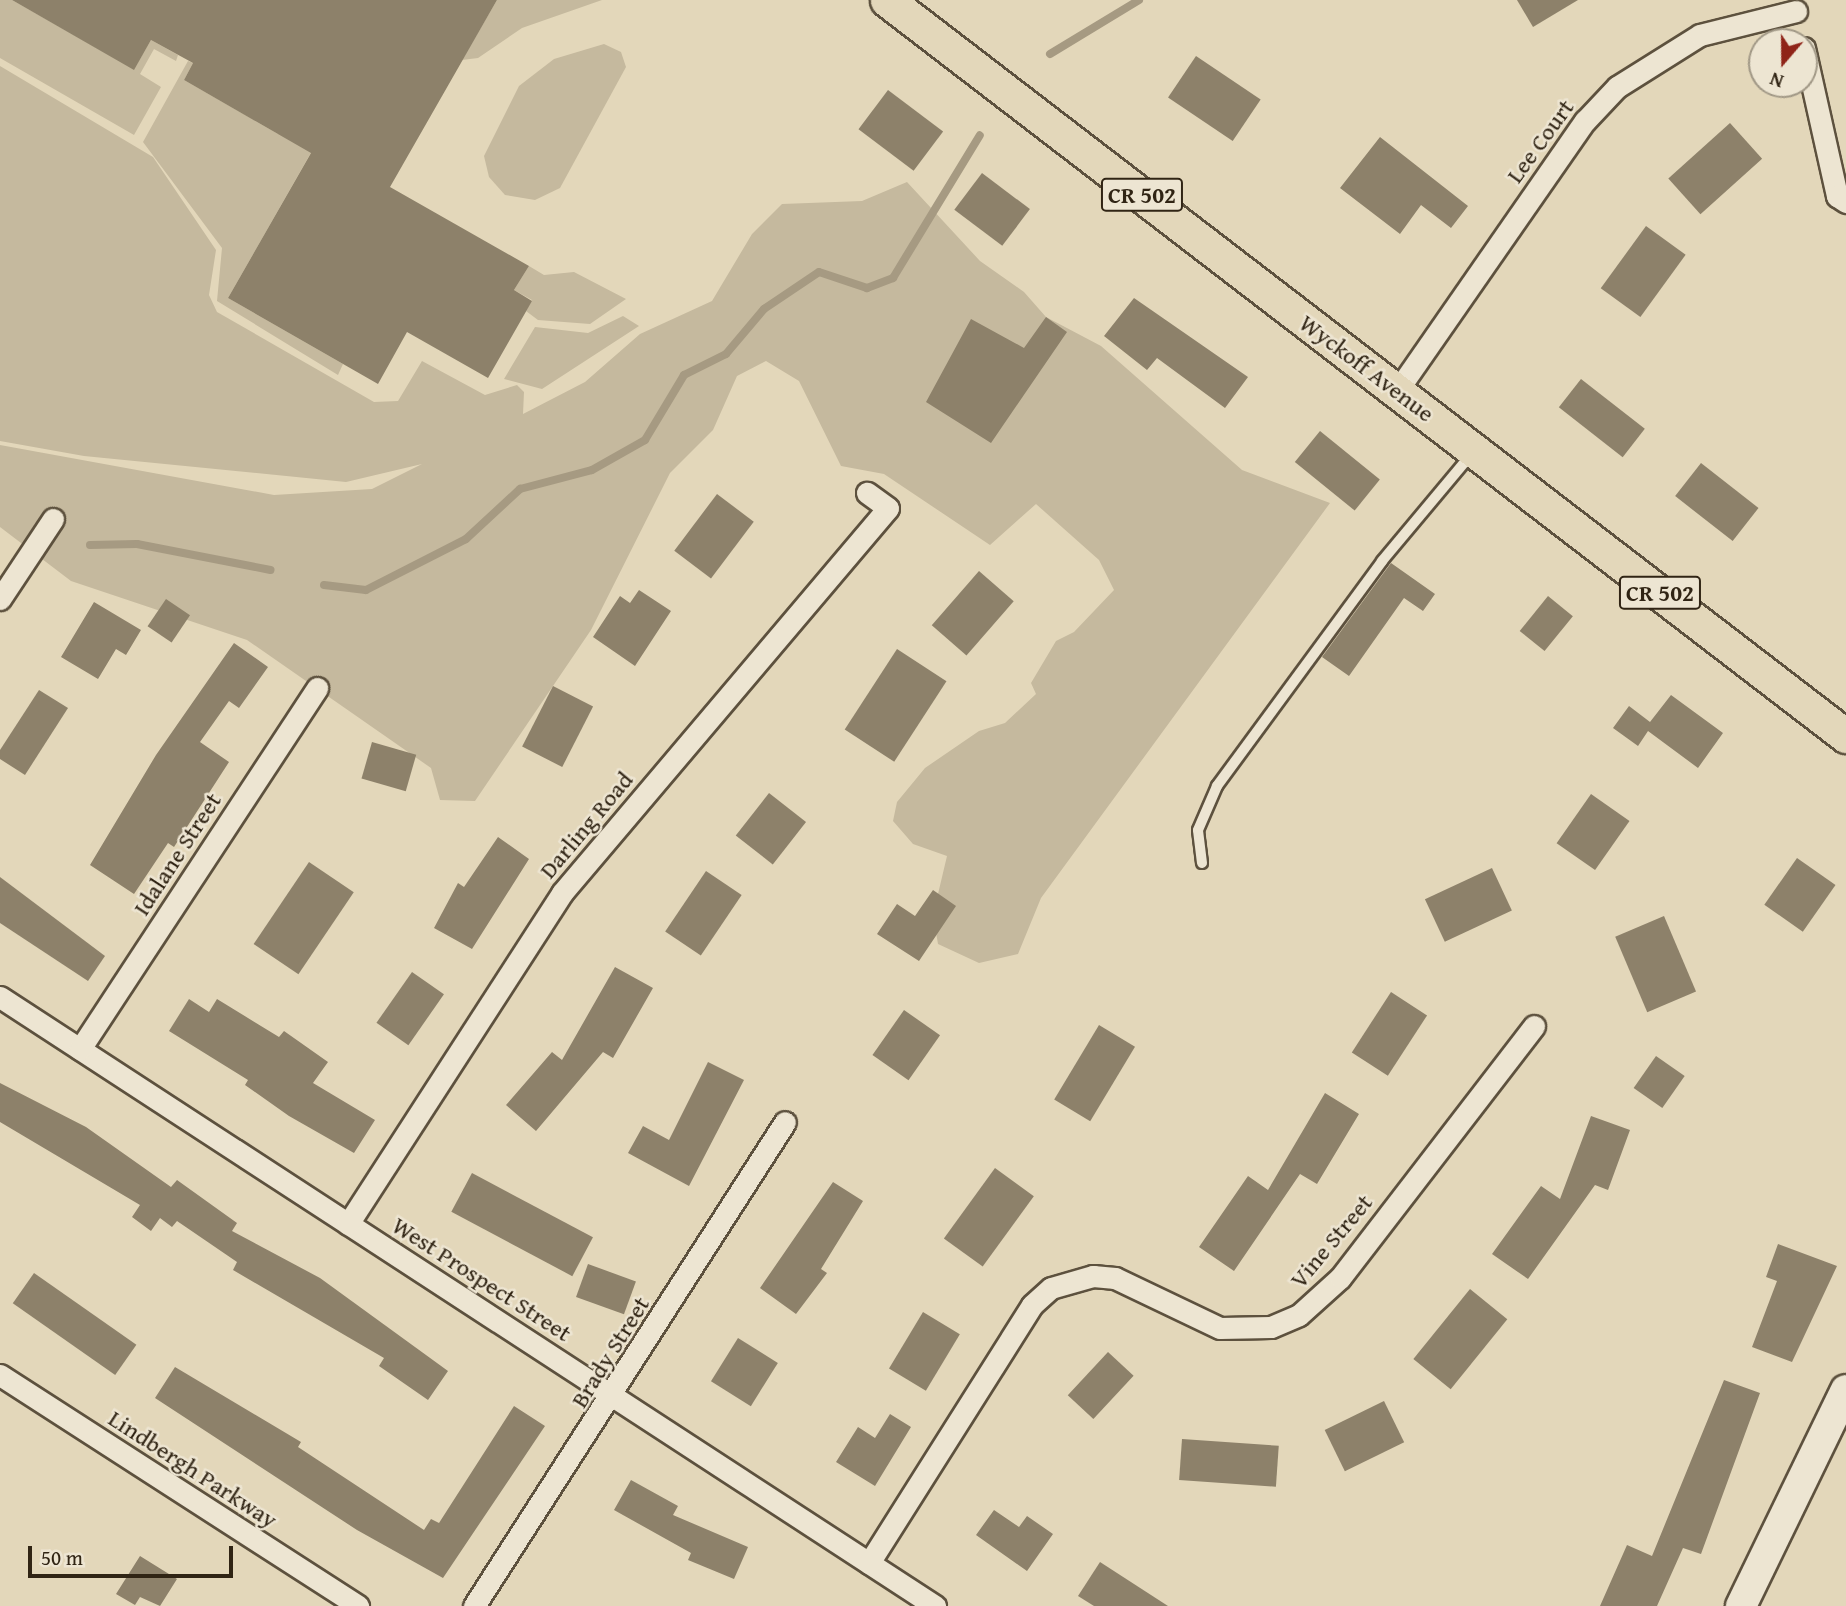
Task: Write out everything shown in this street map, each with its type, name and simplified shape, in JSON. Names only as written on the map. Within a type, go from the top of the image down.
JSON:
[{"type":"main road","name":"Wyckoff Avenue","points":[[887,0],[1846,736]]},
{"type":"main road","points":[[1741,1606],[1846,1390]]},
{"type":"street","name":"Lee Court","points":[[1397,391],[1585,121],[1617,87],[1700,35],[1795,5],[1800,28]]},
{"type":"street","points":[[1815,98],[1837,196],[1846,202]]},
{"type":"street","name":"Darling Road","points":[[348,1224],[562,893],[888,508],[867,494]]},
{"type":"street","points":[[0,599],[53,519]]},
{"type":"street","name":"Idalane Street","points":[[80,1049],[317,688]]},
{"type":"street","name":"West Prospect Street","points":[[0,996],[935,1606]]},
{"type":"street","name":"Vine Street","points":[[869,1563],[1032,1305],[1051,1288],[1083,1277],[1115,1278],[1220,1328],[1271,1327],[1299,1315],[1340,1278],[1534,1026]]},
{"type":"street","name":"Brady Street","points":[[474,1606],[614,1396],[785,1122]]},
{"type":"street","name":"Lindbergh Parkway","points":[[0,1376],[358,1606]]},
{"type":"lane","points":[[1202,863],[1198,830],[1217,786],[1382,561],[1475,450]]},
{"type":"shaded area","points":[[0,0],[12,0],[134,69],[151,40],[178,55],[176,61],[154,49],[140,74],[161,87],[134,135],[0,58]]},
{"type":"shaded area","points":[[497,0],[602,0],[522,28],[478,58],[462,60]]},
{"type":"shaded area","points":[[604,44],[621,52],[626,67],[560,188],[535,200],[505,195],[489,177],[484,156],[519,86],[554,59]]},
{"type":"shaded area","points":[[188,61],[193,63],[184,80],[278,134],[329,121],[228,298],[343,364],[338,375],[217,301],[222,248],[143,142]]},
{"type":"shaded area","points":[[0,66],[153,157],[216,250],[209,295],[217,312],[374,402],[398,401],[422,361],[485,395],[517,385],[524,392],[523,414],[585,382],[640,334],[712,301],[752,234],[782,204],[862,201],[907,182],[980,261],[1024,292],[1046,317],[1101,346],[1242,470],[1330,503],[1041,898],[1018,954],[979,963],[938,944],[933,915],[947,856],[913,844],[893,821],[897,802],[925,768],[979,731],[1005,723],[1036,694],[1031,683],[1056,641],[1074,632],[1114,590],[1099,560],[1036,504],[990,545],[884,474],[841,466],[799,381],[766,361],[737,376],[713,430],[670,473],[591,630],[475,801],[440,800],[431,768],[247,640],[71,581],[0,527],[0,445],[274,495],[372,489],[422,464],[346,482],[84,456],[0,441]]},
{"type":"shaded area","points":[[529,266],[544,275],[574,272],[626,299],[590,324],[538,320],[526,311],[532,300],[514,290]]},
{"type":"shaded area","points":[[623,316],[639,326],[542,389],[504,379],[535,327],[588,333]]},
{"type":"building","points":[[12,0],[497,0],[390,187],[529,266],[514,290],[532,301],[488,378],[407,332],[378,384],[228,298],[311,153],[184,80],[193,63],[151,40],[134,70]]},
{"type":"building","points":[[1517,0],[1578,0],[1533,27]]},
{"type":"building","points":[[1196,56],[1261,100],[1233,141],[1168,97]]},
{"type":"building","points":[[888,90],[943,132],[914,171],[859,129]]},
{"type":"building","points":[[1730,123],[1762,159],[1700,214],[1668,179]]},
{"type":"building","points":[[1380,137],[1468,206],[1451,228],[1421,205],[1400,234],[1340,188]]},
{"type":"building","points":[[982,173],[1030,209],[1002,246],[954,210]]},
{"type":"building","points":[[1646,226],[1686,255],[1640,317],[1601,288]]},
{"type":"building","points":[[1134,298],[1248,377],[1225,408],[1157,358],[1147,370],[1104,336]]},
{"type":"building","points":[[1046,317],[1067,332],[991,443],[926,402],[971,319],[1024,348]]},
{"type":"building","points":[[1581,379],[1645,429],[1623,457],[1559,407]]},
{"type":"building","points":[[1320,431],[1380,479],[1355,511],[1295,462]]},
{"type":"building","points":[[1701,463],[1759,508],[1733,541],[1675,496]]},
{"type":"building","points":[[717,494],[754,522],[711,578],[674,551]]},
{"type":"building","points":[[1391,563],[1435,594],[1423,611],[1404,598],[1349,676],[1322,657]]},
{"type":"building","points":[[979,571],[1014,601],[966,656],[932,625]]},
{"type":"building","points":[[639,590],[671,611],[635,666],[593,637],[620,596],[630,603]]},
{"type":"building","points":[[1548,596],[1573,616],[1545,651],[1520,631]]},
{"type":"building","points":[[166,599],[190,615],[172,643],[148,626]]},
{"type":"building","points":[[94,602],[141,630],[126,655],[116,649],[98,679],[61,657]]},
{"type":"building","points":[[234,643],[268,667],[239,708],[229,701],[200,742],[229,762],[174,847],[168,843],[134,894],[90,865],[156,755]]},
{"type":"building","points":[[897,649],[946,681],[894,762],[845,730]]},
{"type":"building","points":[[553,686],[593,706],[562,767],[522,747]]},
{"type":"building","points":[[39,690],[68,708],[25,775],[0,759],[0,750]]},
{"type":"building","points":[[1671,695],[1723,733],[1698,768],[1648,731],[1638,746],[1613,728],[1629,706],[1650,722]]},
{"type":"building","points":[[372,742],[416,755],[406,791],[362,779]]},
{"type":"building","points":[[769,793],[806,822],[773,864],[736,836]]},
{"type":"building","points":[[1591,794],[1630,821],[1595,870],[1557,843]]},
{"type":"building","points":[[498,837],[529,859],[472,949],[434,928],[458,883],[464,887]]},
{"type":"building","points":[[1797,858],[1836,885],[1803,932],[1764,905]]},
{"type":"building","points":[[309,862],[354,892],[298,974],[254,944]]},
{"type":"building","points":[[1492,868],[1512,911],[1445,942],[1425,899]]},
{"type":"building","points":[[706,871],[742,895],[701,956],[665,932]]},
{"type":"building","points":[[0,877],[105,956],[88,981],[0,923]]},
{"type":"building","points":[[933,890],[956,906],[919,961],[877,934],[897,904],[915,916]]},
{"type":"building","points":[[1664,916],[1696,991],[1647,1012],[1615,937]]},
{"type":"building","points":[[615,967],[653,988],[613,1058],[603,1052],[536,1131],[506,1105],[552,1052],[562,1060]]},
{"type":"building","points":[[412,972],[444,994],[408,1045],[376,1023]]},
{"type":"building","points":[[1391,992],[1427,1015],[1388,1076],[1352,1052]]},
{"type":"building","points":[[189,999],[209,1012],[217,999],[279,1037],[284,1031],[328,1062],[313,1083],[375,1120],[354,1153],[289,1116],[245,1085],[248,1080],[169,1031]]},
{"type":"building","points":[[904,1010],[940,1035],[908,1080],[872,1055]]},
{"type":"building","points":[[1099,1025],[1135,1047],[1090,1121],[1054,1100]]},
{"type":"building","points":[[1656,1056],[1685,1076],[1662,1108],[1634,1088]]},
{"type":"building","points":[[708,1062],[744,1080],[689,1186],[628,1153],[643,1126],[669,1140]]},
{"type":"building","points":[[0,1083],[86,1127],[171,1187],[177,1180],[237,1223],[232,1231],[320,1278],[448,1371],[428,1400],[379,1366],[384,1358],[233,1270],[237,1262],[177,1221],[172,1227],[160,1218],[151,1231],[132,1217],[140,1205],[0,1122]]},
{"type":"building","points":[[1325,1093],[1359,1114],[1317,1184],[1300,1174],[1234,1271],[1199,1247],[1248,1176],[1268,1190]]},
{"type":"building","points":[[1591,1116],[1630,1130],[1608,1190],[1595,1185],[1528,1279],[1492,1254],[1541,1186],[1560,1199]]},
{"type":"building","points":[[995,1168],[1034,1196],[983,1267],[944,1238]]},
{"type":"building","points":[[472,1173],[593,1237],[572,1276],[451,1212]]},
{"type":"building","points":[[833,1182],[863,1201],[821,1269],[827,1273],[796,1314],[760,1288]]},
{"type":"building","points":[[1778,1244],[1837,1266],[1792,1362],[1752,1347],[1777,1281],[1766,1277]]},
{"type":"building","points":[[588,1264],[636,1281],[624,1314],[576,1297]]},
{"type":"building","points":[[34,1273],[136,1345],[115,1375],[13,1303]]},
{"type":"building","points":[[1470,1289],[1507,1319],[1451,1389],[1413,1359]]},
{"type":"building","points":[[923,1312],[960,1334],[926,1391],[889,1369]]},
{"type":"building","points":[[738,1338],[778,1363],[751,1406],[711,1381]]},
{"type":"building","points":[[1108,1352],[1134,1376],[1093,1419],[1068,1395]]},
{"type":"building","points":[[175,1367],[301,1442],[298,1447],[424,1530],[431,1519],[439,1523],[514,1406],[545,1426],[443,1578],[357,1530],[155,1398]]},
{"type":"building","points":[[1724,1380],[1760,1393],[1701,1554],[1683,1548],[1657,1606],[1600,1606],[1627,1545],[1652,1556]]},
{"type":"building","points":[[1384,1401],[1404,1442],[1345,1471],[1325,1430]]},
{"type":"building","points":[[890,1414],[911,1427],[875,1486],[836,1462],[858,1427],[875,1438]]},
{"type":"building","points":[[1182,1439],[1279,1446],[1276,1487],[1179,1480]]},
{"type":"building","points":[[631,1480],[678,1506],[673,1515],[748,1547],[734,1579],[688,1560],[691,1553],[614,1510]]},
{"type":"building","points":[[994,1510],[1019,1527],[1027,1516],[1053,1534],[1027,1571],[976,1535]]},
{"type":"building","points":[[140,1556],[177,1579],[160,1606],[140,1597],[135,1605],[116,1594]]},
{"type":"building","points":[[1100,1562],[1168,1606],[1094,1606],[1078,1596]]},
{"type":"waterway","points":[[1050,54],[1139,0]]},
{"type":"waterway","points":[[324,585],[366,590],[466,539],[520,489],[592,470],[645,440],[684,375],[726,354],[764,309],[819,272],[867,288],[893,278],[980,135]]},
{"type":"waterway","points":[[90,545],[137,544],[271,570]]}]
